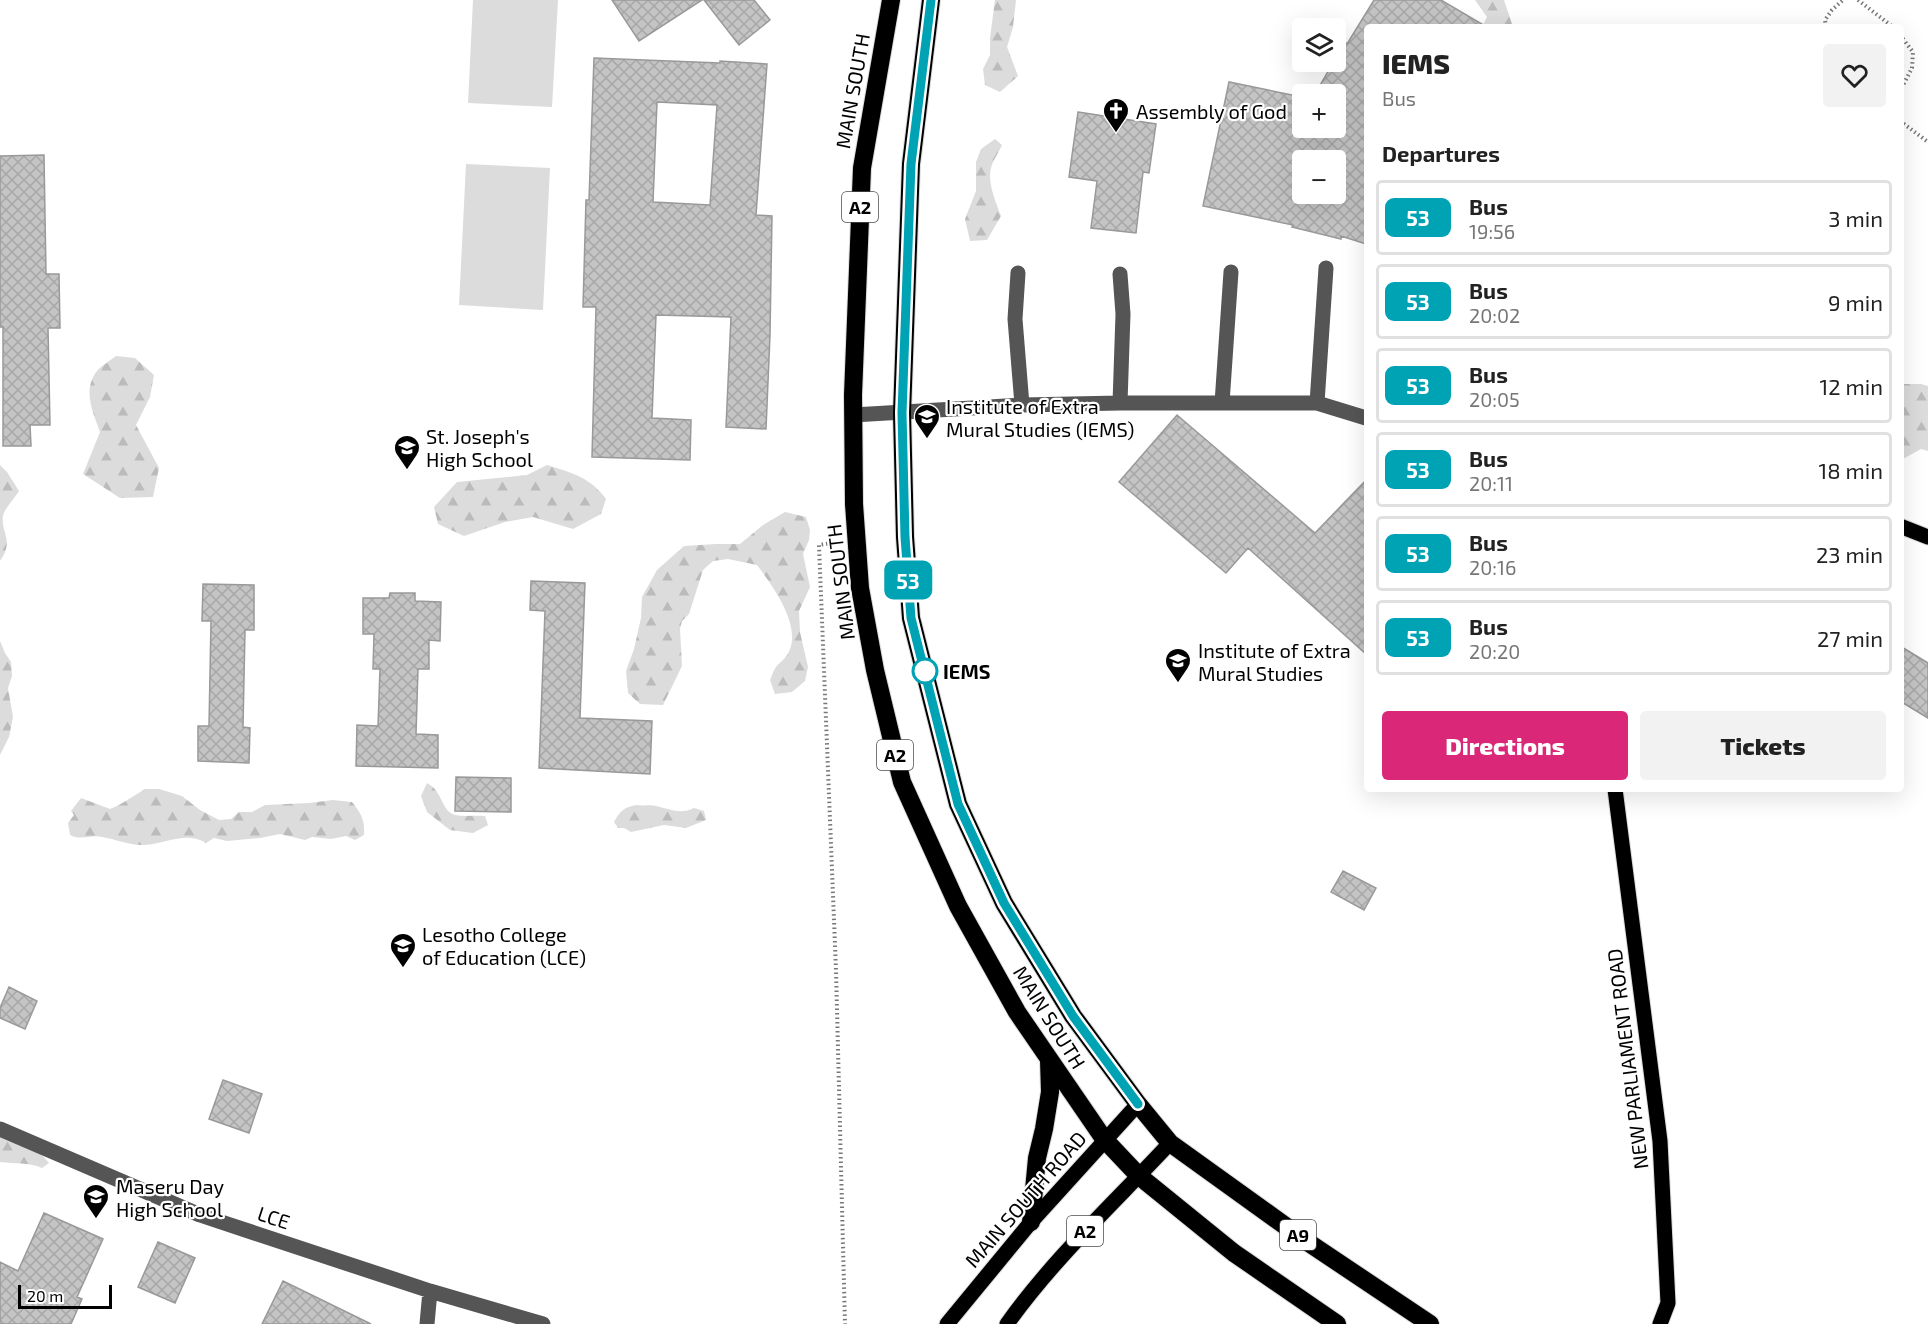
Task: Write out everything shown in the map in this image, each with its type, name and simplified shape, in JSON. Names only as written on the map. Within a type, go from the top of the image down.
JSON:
[{"type":"highway","name":"MAIN SOUTH","points":[[891,0],[862,168],[853,416],[854,504],[860,588],[875,670],[902,782],[958,906],[1017,1012],[1104,1139]]},
{"type":"highway","name":"MAIN SOUTH","points":[[931,0],[911,164],[902,413],[905,537],[911,618],[958,804],[1004,903],[1073,1016],[1138,1104]]},
{"type":"highway","points":[[1031,1222],[1037,1158],[1050,1092],[1049,1060]]},
{"type":"highway","name":"A9","points":[[1138,1104],[1170,1143],[1309,1243],[1430,1324]]},
{"type":"highway","name":"A9","points":[[1104,1139],[1139,1176],[1234,1253],[1337,1324]]},
{"type":"main road","points":[[1904,528],[1928,537]]},
{"type":"main road","name":"NEW PARLIAMENT ROAD","points":[[1615,792],[1660,1141],[1668,1303],[1660,1324]]},
{"type":"main road","name":"MAIN SOUTH ROAD","points":[[947,1324],[1031,1222],[1138,1104]]},
{"type":"main road","name":"A2","points":[[1007,1324],[1028,1294],[1170,1143]]},
{"type":"street","points":[[1317,403],[1326,268]]},
{"type":"street","points":[[1222,403],[1231,272]]},
{"type":"street","points":[[1018,273],[1016,319],[1022,405]]},
{"type":"street","points":[[1120,274],[1123,314],[1120,403]]},
{"type":"street","points":[[853,416],[1022,405],[1317,403],[1364,417]]},
{"type":"street","name":"LCE","points":[[0,1129],[200,1215],[430,1291],[543,1324]]},
{"type":"street","points":[[427,1324],[430,1291]]},
{"type":"path","points":[[1826,24],[1825,20],[1842,0]]},
{"type":"path","points":[[1858,0],[1889,24]]},
{"type":"path","points":[[1904,40],[1913,52],[1912,68],[1904,83]]},
{"type":"path","points":[[1904,124],[1928,142]]},
{"type":"path","points":[[845,1324],[836,970],[819,545],[857,539]]},
{"type":"green space","points":[[473,0],[558,0],[552,107],[468,103]]},
{"type":"green space","points":[[995,0],[1016,0],[1013,27],[1007,47],[1018,76],[1000,92],[985,85],[983,69],[990,55]]},
{"type":"green space","points":[[1475,0],[1504,0],[1512,24],[1484,24],[1487,17]]},
{"type":"green space","points":[[995,139],[1002,145],[992,165],[990,180],[1001,216],[987,240],[970,241],[965,219],[976,191],[976,162],[981,149]]},
{"type":"green space","points":[[466,164],[550,168],[543,310],[459,305]]},
{"type":"green space","points":[[116,356],[135,358],[154,375],[150,397],[136,425],[159,468],[153,497],[120,498],[83,474],[100,432],[90,401],[90,386],[97,371]]},
{"type":"green space","points":[[1904,384],[1928,386],[1928,451],[1921,449],[1904,458]]},
{"type":"green space","points":[[0,465],[19,491],[3,515],[7,542],[0,561]]},
{"type":"green space","points":[[547,465],[580,477],[594,486],[606,499],[601,514],[573,529],[533,517],[505,522],[464,536],[438,524],[434,507],[457,482],[527,475]]},
{"type":"green space","points":[[785,512],[806,517],[810,530],[809,540],[803,554],[810,587],[799,611],[800,632],[808,667],[805,681],[792,692],[775,694],[770,680],[775,669],[789,652],[792,639],[791,628],[783,605],[757,565],[728,559],[713,561],[703,570],[689,614],[682,621],[680,629],[682,666],[663,705],[640,704],[628,693],[626,671],[641,618],[642,597],[657,570],[684,546],[740,544],[763,525]]},
{"type":"green space","points":[[0,641],[11,662],[12,676],[8,688],[13,717],[9,737],[0,755]]},
{"type":"green space","points":[[427,783],[436,791],[450,813],[459,816],[485,816],[488,825],[473,833],[450,830],[427,812],[421,796]]},
{"type":"green space","points":[[145,789],[159,789],[182,796],[200,810],[219,820],[231,819],[239,812],[252,812],[265,805],[333,800],[352,802],[362,817],[364,835],[355,840],[346,836],[331,839],[312,837],[305,840],[280,834],[227,841],[214,838],[206,843],[198,839],[182,838],[142,845],[98,836],[70,835],[68,823],[74,815],[71,811],[81,798],[110,809]]},
{"type":"green space","points":[[637,805],[680,811],[694,808],[704,811],[706,820],[686,828],[664,825],[631,832],[618,828],[614,822],[620,812]]},
{"type":"green space","points":[[0,1131],[36,1148],[49,1163],[42,1168],[27,1164],[0,1162]]},
{"type":"building","points":[[612,0],[702,0],[639,41]]},
{"type":"building","points":[[704,0],[754,0],[770,20],[739,45]]},
{"type":"building","points":[[1374,0],[1441,0],[1482,24],[1364,24],[1364,243],[1341,236],[1341,239],[1292,227],[1293,225],[1203,206],[1229,82],[1292,95],[1292,138],[1346,138],[1346,84],[1321,84],[1328,72],[1346,72],[1346,43]]},
{"type":"building","points":[[594,58],[767,64],[756,215],[772,216],[766,429],[726,427],[731,317],[656,315],[652,418],[691,420],[690,460],[592,457],[596,307],[583,307],[586,200],[589,200]],"holes":[[[657,102],[717,105],[710,205],[653,202]]]},
{"type":"building","points":[[1078,112],[1156,124],[1149,173],[1143,172],[1136,233],[1091,228],[1097,181],[1069,177]]},
{"type":"building","points":[[44,155],[46,274],[59,274],[60,328],[48,328],[50,425],[30,425],[31,446],[3,446],[0,156]]},
{"type":"building","points":[[1177,415],[1315,533],[1364,482],[1364,652],[1248,548],[1226,573],[1119,482]]},
{"type":"building","points":[[531,581],[585,583],[580,718],[652,721],[650,774],[539,768],[545,611],[530,610]]},
{"type":"building","points":[[203,584],[254,585],[254,630],[245,630],[243,727],[250,728],[249,763],[198,761],[198,726],[209,726],[211,621],[202,621]]},
{"type":"building","points":[[390,593],[415,593],[415,601],[441,602],[440,641],[429,640],[429,669],[418,669],[416,734],[438,735],[438,768],[356,766],[357,725],[378,726],[380,669],[373,669],[374,634],[363,634],[363,598],[389,598]]},
{"type":"building","points":[[1904,648],[1928,663],[1928,718],[1904,703]]},
{"type":"building","points":[[456,777],[511,778],[511,812],[455,811]]},
{"type":"building","points":[[1343,871],[1376,888],[1364,910],[1331,892]]},
{"type":"building","points":[[9,987],[37,1001],[25,1029],[0,1018],[0,1008]]},
{"type":"building","points":[[223,1080],[262,1094],[249,1133],[209,1119]]},
{"type":"building","points":[[44,1213],[103,1239],[77,1297],[82,1299],[71,1324],[0,1324],[0,1262],[18,1271]]},
{"type":"building","points":[[158,1242],[195,1258],[175,1303],[138,1287]]},
{"type":"building","points":[[283,1281],[371,1324],[262,1324]]},
{"type":"bus line","name":"53","points":[[931,0],[911,164],[902,413],[905,537],[911,618],[958,804],[1004,903],[1073,1016],[1138,1104]]},
{"type":"place","name":"Assembly of God","points":[[1116,134]]},
{"type":"place","name":"Institute of Extra Mural Studies (IEMS)","points":[[927,440]]},
{"type":"place","name":"St. Joseph's High School","points":[[407,471]]},
{"type":"place","name":"IEMS","points":[[925,671]]},
{"type":"place","name":"Institute of Extra Mural Studies","points":[[1178,684]]},
{"type":"place","name":"Lesotho College of Education (LCE)","points":[[403,969]]},
{"type":"place","name":"Maseru Day High School","points":[[96,1220]]}]
